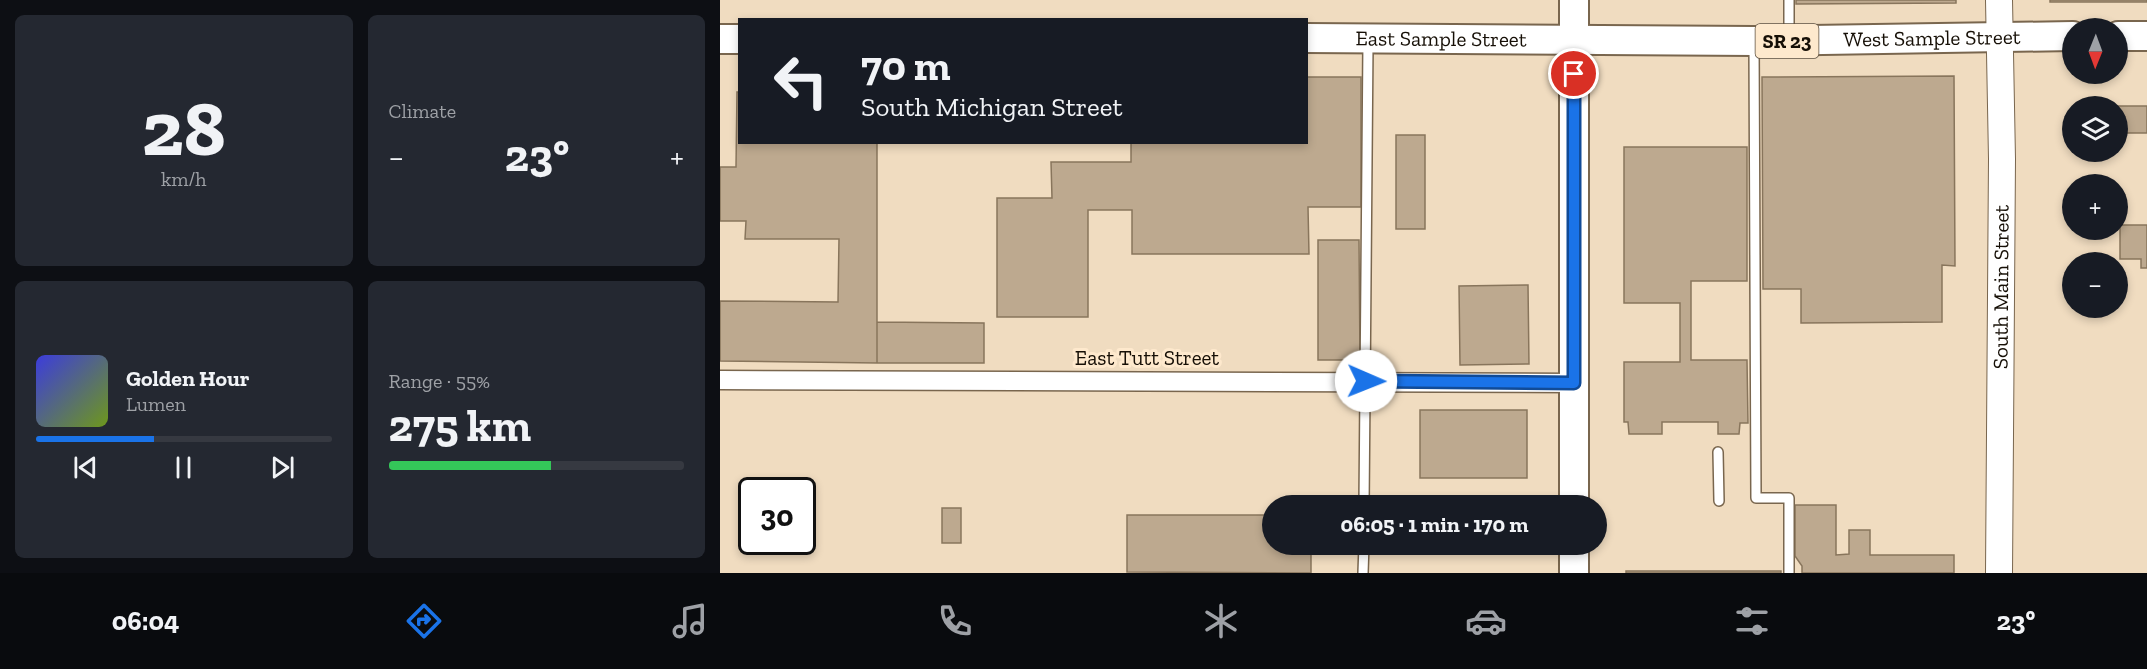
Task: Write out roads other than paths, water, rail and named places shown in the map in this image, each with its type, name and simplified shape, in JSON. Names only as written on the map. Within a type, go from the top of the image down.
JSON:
[{"type":"main road","points":[[1574,0],[1574,495]]},
{"type":"main road","name":"South Main Street","points":[[1999,0],[2002,159],[1999,573]]},
{"type":"main road","name":"West Sample Street","points":[[1574,40],[1789,41],[2062,36]]},
{"type":"main road","points":[[2128,36],[2147,36]]},
{"type":"main road","name":"East Sample Street","points":[[1308,38],[1574,40]]},
{"type":"main road","points":[[720,39],[738,39]]},
{"type":"main road","points":[[1574,555],[1574,573]]},
{"type":"street","name":"East Tutt Street","points":[[720,380],[1574,383]]},
{"type":"lane","points":[[1789,0],[1789,41]]},
{"type":"lane","points":[[1364,495],[1368,38]]},
{"type":"lane","points":[[1754,41],[1756,498],[1789,498],[1789,573]]},
{"type":"lane","points":[[1718,452],[1719,501]]},
{"type":"lane","points":[[1363,573],[1364,555]]}]
